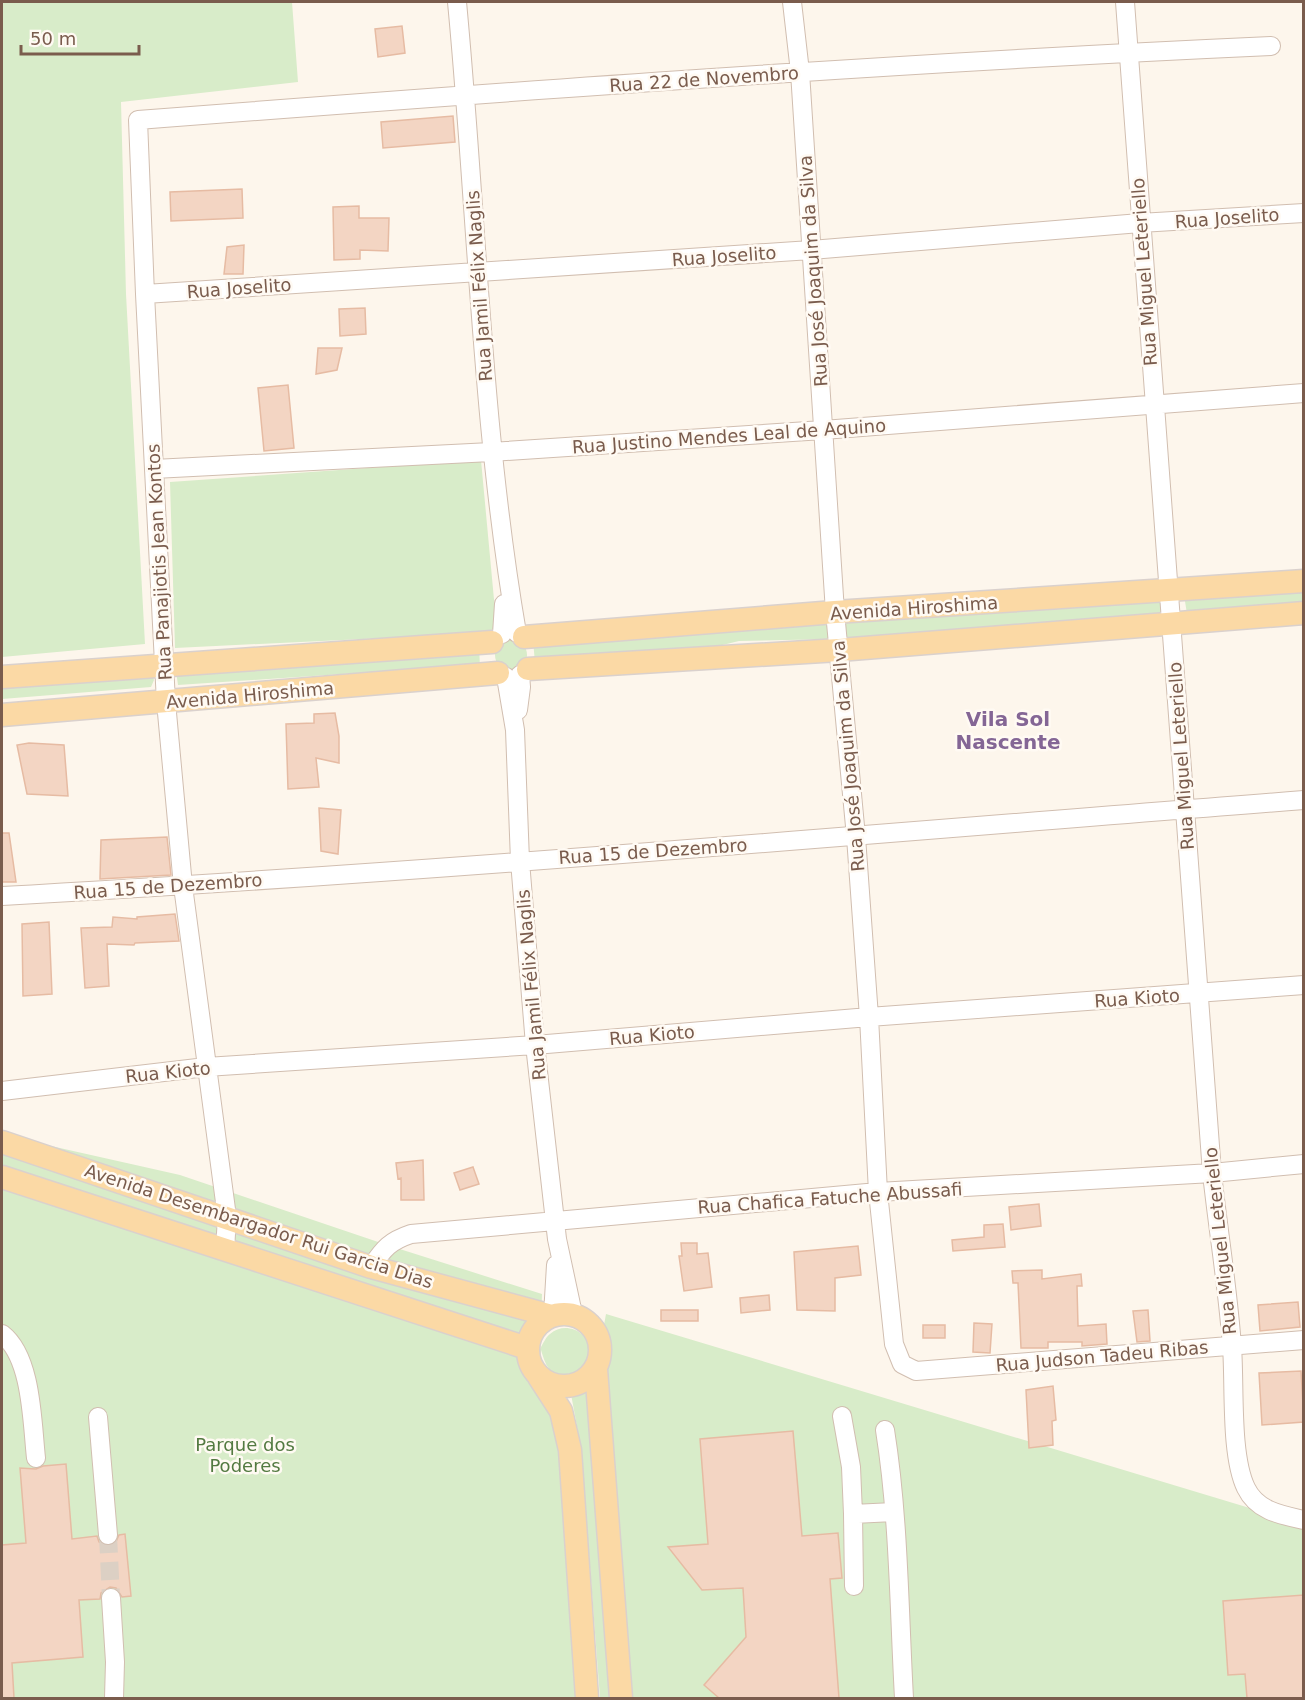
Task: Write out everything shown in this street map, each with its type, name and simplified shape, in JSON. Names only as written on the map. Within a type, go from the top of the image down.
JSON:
[{"type":"main road","name":"Avenida Hiroshima","points":[[2,677],[509,636],[532,638],[835,612],[1304,581]]},
{"type":"main road","name":"Avenida Hiroshima","points":[[2,715],[513,673],[1172,625],[1304,613]]},
{"type":"main road","points":[[509,636],[532,649],[532,663],[513,673],[490,662],[489,648],[509,636]]},
{"type":"main road","name":"Avenida Desembargador Rui Garcia Dias","points":[[2,1142],[371,1267],[559,1315]]},
{"type":"main road","name":"Avenida Desembargador Rui Garcia Dias","points":[[2,1177],[527,1348]]},
{"type":"main road","points":[[539,1377],[556,1386],[576,1386],[596,1369],[601,1356],[600,1342],[595,1330],[585,1320],[559,1315],[539,1323],[531,1335],[527,1348],[530,1364],[561,1411],[570,1450],[587,1698]]},
{"type":"main road","points":[[596,1369],[621,1698]]},
{"type":"street","name":"Rua Jamil Félix Naglis","points":[[457,2],[466,94],[491,452],[506,569],[509,636]]},
{"type":"street","name":"Rua José Joaquim da Silva","points":[[792,2],[801,72],[835,612],[856,837],[869,1017],[878,1192],[894,1344],[902,1365]]},
{"type":"street","name":"Rua Miguel Leteriello","points":[[1125,2],[1198,994],[1212,1173],[1232,1346],[1239,1469],[1246,1490],[1259,1504],[1274,1514],[1304,1520]]},
{"type":"street","name":"Rua 22 de Novembro","points":[[138,120],[466,94],[801,72],[1271,46]]},
{"type":"street","name":"Rua Panajiotis Jean Kontos","points":[[138,120],[166,702],[183,886],[227,1217],[225,1250]]},
{"type":"street","name":"Rua Joselito","points":[[145,294],[811,250],[1140,223],[1304,213]]},
{"type":"street","name":"Rua Justino Mendes Leal de Aquino","points":[[154,469],[491,452],[823,430],[1304,393]]},
{"type":"street","name":"Rua Jamil Félix Naglis","points":[[513,673],[520,861],[535,1045],[556,1221],[559,1315]]},
{"type":"street","name":"Rua 15 de Dezembro","points":[[2,896],[183,886],[856,837],[1304,800]]},
{"type":"street","name":"Rua Kioto","points":[[2,1091],[206,1067],[535,1045],[869,1017],[1304,985]]},
{"type":"street","name":"Rua Chafica Fatuche Abussafi","points":[[371,1267],[383,1249],[394,1240],[411,1234],[878,1192],[1212,1173],[1304,1164]]},
{"type":"street","points":[[2,1334],[11,1341],[22,1361],[31,1409],[36,1458]]},
{"type":"street","name":"Rua Judson Tadeu Ribas","points":[[902,1365],[916,1371],[1304,1340]]},
{"type":"street","points":[[842,1416],[851,1467],[854,1586]]},
{"type":"street","points":[[98,1417],[108,1536]]},
{"type":"street","points":[[885,1430],[891,1465],[904,1698]]},
{"type":"street","points":[[853,1514],[894,1512]]},
{"type":"street","points":[[111,1598],[116,1662],[114,1698]]},
{"type":"green space","points":[[2,2],[292,2],[298,82],[121,102],[126,294],[145,644],[2,657]]},
{"type":"green space","points":[[481,460],[496,621],[493,629],[488,633],[175,648],[170,482]]},
{"type":"green space","points":[[1303,585],[1303,604],[1187,614],[1184,595]]},
{"type":"green space","points":[[1161,598],[1163,614],[835,639],[739,641],[702,650],[535,663],[533,640]]},
{"type":"green space","points":[[511,639],[522,644],[527,655],[522,666],[511,671],[500,666],[495,655],[500,644]]},
{"type":"green space","points":[[479,647],[480,667],[178,685],[176,671]]},
{"type":"green space","points":[[151,673],[154,680],[151,687],[2,699],[2,684]]},
{"type":"green space","name":"Parque dos Poderes","points":[[2,1135],[180,1175],[387,1245],[542,1294],[540,1349],[550,1334],[562,1328],[568,1328],[585,1337],[590,1349],[588,1363],[618,1698],[600,1698],[581,1448],[568,1378],[549,1369],[541,1350],[539,1377],[561,1411],[587,1698],[2,1698]]},
{"type":"green space","points":[[606,1314],[1303,1524],[1303,1698],[621,1698],[596,1369]]},
{"type":"building","points":[[402,26],[405,53],[378,57],[375,29]]},
{"type":"building","points":[[453,116],[455,142],[383,148],[381,122]]},
{"type":"building","points":[[242,189],[243,218],[171,221],[170,192]]},
{"type":"building","points":[[359,206],[359,218],[389,218],[388,251],[360,250],[360,259],[334,260],[333,207]]},
{"type":"building","points":[[244,245],[243,274],[224,274],[227,247]]},
{"type":"building","points":[[365,308],[366,334],[340,336],[339,309]]},
{"type":"building","points":[[318,348],[342,348],[337,370],[316,374]]},
{"type":"building","points":[[288,385],[294,448],[264,451],[258,388]]},
{"type":"building","points":[[335,713],[339,736],[339,763],[316,758],[319,787],[288,789],[286,724],[314,723],[314,714]]},
{"type":"building","points":[[29,743],[64,745],[68,796],[27,794],[17,745]]},
{"type":"building","points":[[319,808],[341,810],[338,854],[321,851]]},
{"type":"building","points":[[2,833],[9,833],[16,882],[2,882]]},
{"type":"building","points":[[167,837],[171,875],[100,879],[101,840]]},
{"type":"building","points":[[175,914],[179,941],[135,943],[134,945],[107,944],[109,986],[85,988],[81,928],[112,927],[113,917],[137,919],[137,917]]},
{"type":"building","points":[[49,922],[52,994],[23,996],[22,924]]},
{"type":"building","points":[[423,1160],[424,1200],[401,1200],[401,1178],[398,1179],[396,1163]]},
{"type":"building","points":[[473,1167],[479,1184],[460,1190],[454,1173]]},
{"type":"building","points":[[1039,1204],[1041,1226],[1011,1230],[1009,1207]]},
{"type":"building","points":[[1003,1224],[1005,1247],[953,1251],[952,1240],[984,1237],[984,1225]]},
{"type":"building","points":[[681,1243],[697,1243],[697,1254],[708,1253],[712,1287],[684,1291],[679,1256],[682,1256]]},
{"type":"building","points":[[858,1246],[861,1275],[835,1278],[835,1311],[797,1310],[794,1252]]},
{"type":"building","points":[[1042,1270],[1042,1279],[1081,1274],[1082,1286],[1077,1286],[1078,1326],[1106,1324],[1107,1344],[1082,1346],[1082,1342],[1048,1342],[1048,1348],[1021,1348],[1018,1283],[1013,1283],[1012,1271]]},
{"type":"building","points":[[769,1295],[770,1310],[741,1313],[740,1298]]},
{"type":"building","points":[[1298,1302],[1300,1327],[1260,1331],[1258,1305]]},
{"type":"building","points":[[661,1310],[698,1310],[698,1321],[661,1321]]},
{"type":"building","points":[[1148,1310],[1150,1341],[1137,1342],[1133,1311]]},
{"type":"building","points":[[974,1323],[992,1324],[990,1353],[973,1352]]},
{"type":"building","points":[[923,1325],[945,1325],[945,1338],[923,1338]]},
{"type":"building","points":[[1301,1371],[1304,1422],[1262,1425],[1259,1373]]},
{"type":"building","points":[[1053,1386],[1056,1420],[1052,1421],[1053,1445],[1029,1448],[1026,1390]]},
{"type":"building","points":[[793,1431],[802,1536],[838,1533],[842,1578],[830,1579],[839,1698],[719,1698],[704,1685],[746,1637],[743,1588],[702,1590],[668,1547],[708,1544],[700,1439]]},
{"type":"building","points":[[66,1464],[72,1539],[97,1536],[99,1542],[108,1546],[115,1544],[119,1535],[125,1534],[131,1596],[122,1597],[116,1588],[110,1587],[101,1593],[100,1599],[79,1600],[83,1657],[12,1663],[14,1698],[2,1698],[2,1545],[26,1543],[20,1468],[36,1469],[43,1466]]},
{"type":"building","points":[[1304,1595],[1304,1698],[1247,1698],[1245,1674],[1228,1675],[1223,1601]]},
{"type":"tunnel","points":[[108,1535],[111,1598]]},
{"type":"district","name":"Vila Sol Nascente","points":[[1008,730]]}]
